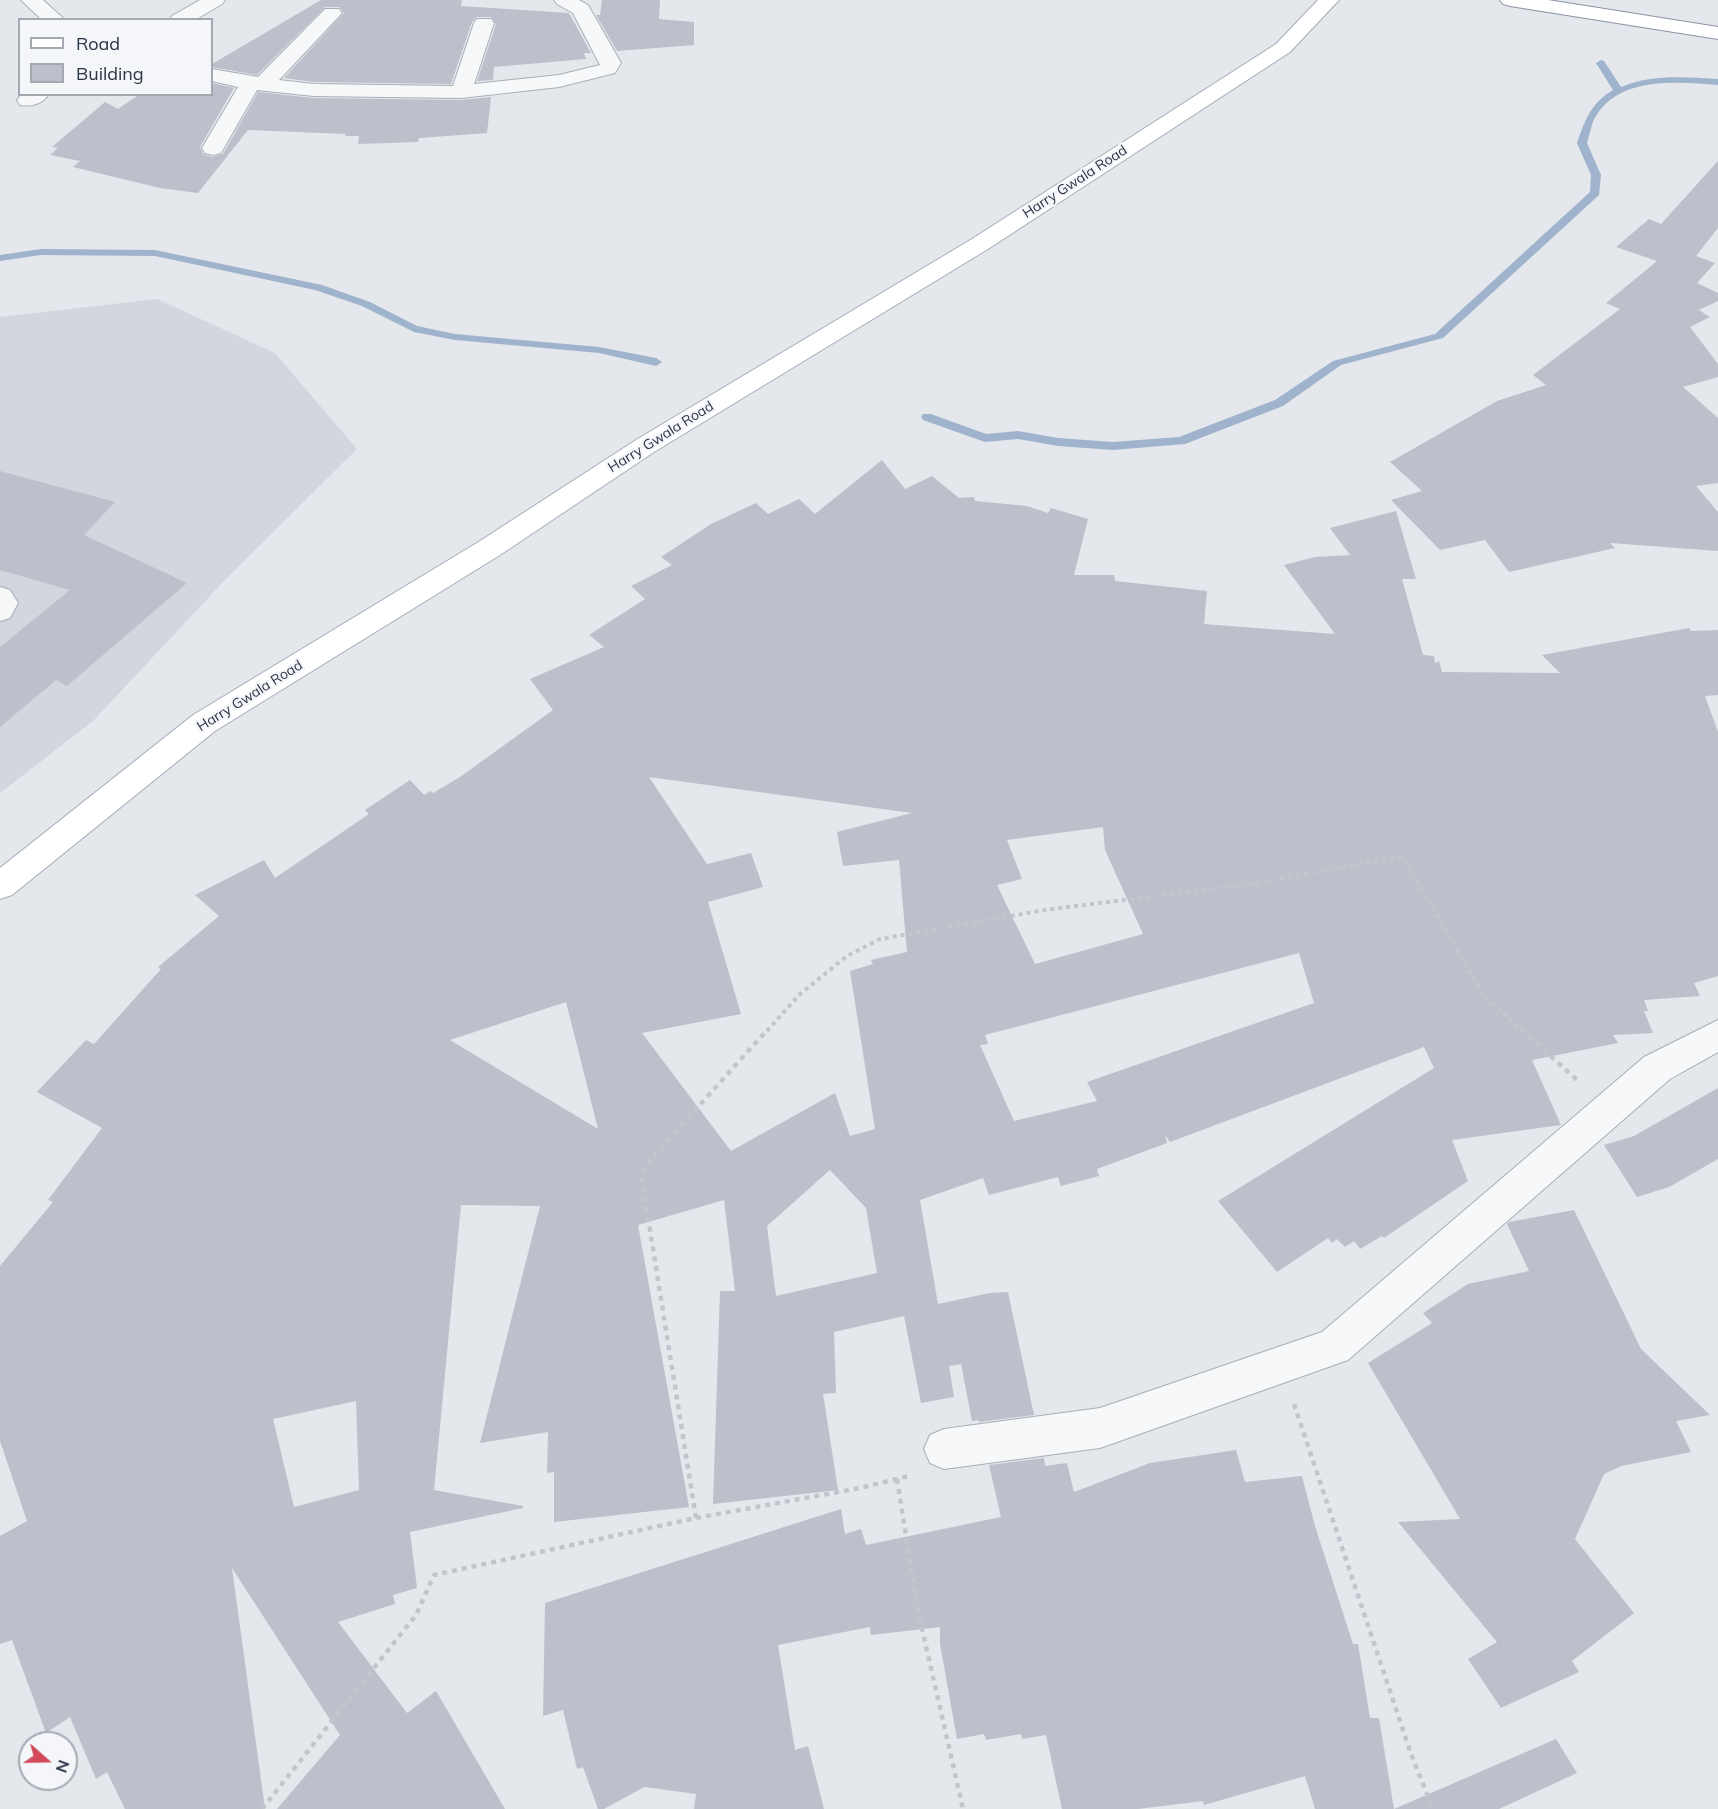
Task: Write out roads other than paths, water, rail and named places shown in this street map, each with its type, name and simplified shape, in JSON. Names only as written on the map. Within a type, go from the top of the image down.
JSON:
[{"type":"main road","name":"Harry Gwala Road","points":[[0,886],[204,723],[490,548],[645,446],[990,238],[1283,48],[1329,0]]},
{"type":"main road","points":[[1510,0],[1718,33]]},
{"type":"street","points":[[32,0],[53,18]]},
{"type":"street","points":[[183,18],[215,0]]},
{"type":"street","points":[[213,75],[256,84],[314,90],[461,92],[559,81],[608,69],[611,63],[581,9],[564,0]]},
{"type":"street","points":[[213,148],[256,84],[332,13]]},
{"type":"street","points":[[461,92],[484,23]]},
{"type":"street","points":[[0,597],[4,603],[0,611]]},
{"type":"street","points":[[944,1449],[1100,1428],[1334,1347],[1657,1068],[1718,1035]]},
{"type":"waterway","points":[[1601,63],[1619,91]]},
{"type":"waterway","points":[[927,417],[985,438],[1018,435],[1058,442],[1113,446],[1181,441],[1279,403],[1337,363],[1439,336],[1595,193],[1596,175],[1582,143],[1588,122],[1601,102],[1631,86],[1648,82],[1666,80],[1718,82]]},
{"type":"waterway","points":[[0,258],[41,252],[155,253],[318,287],[366,304],[414,329],[455,337],[599,350],[656,362]]}]
